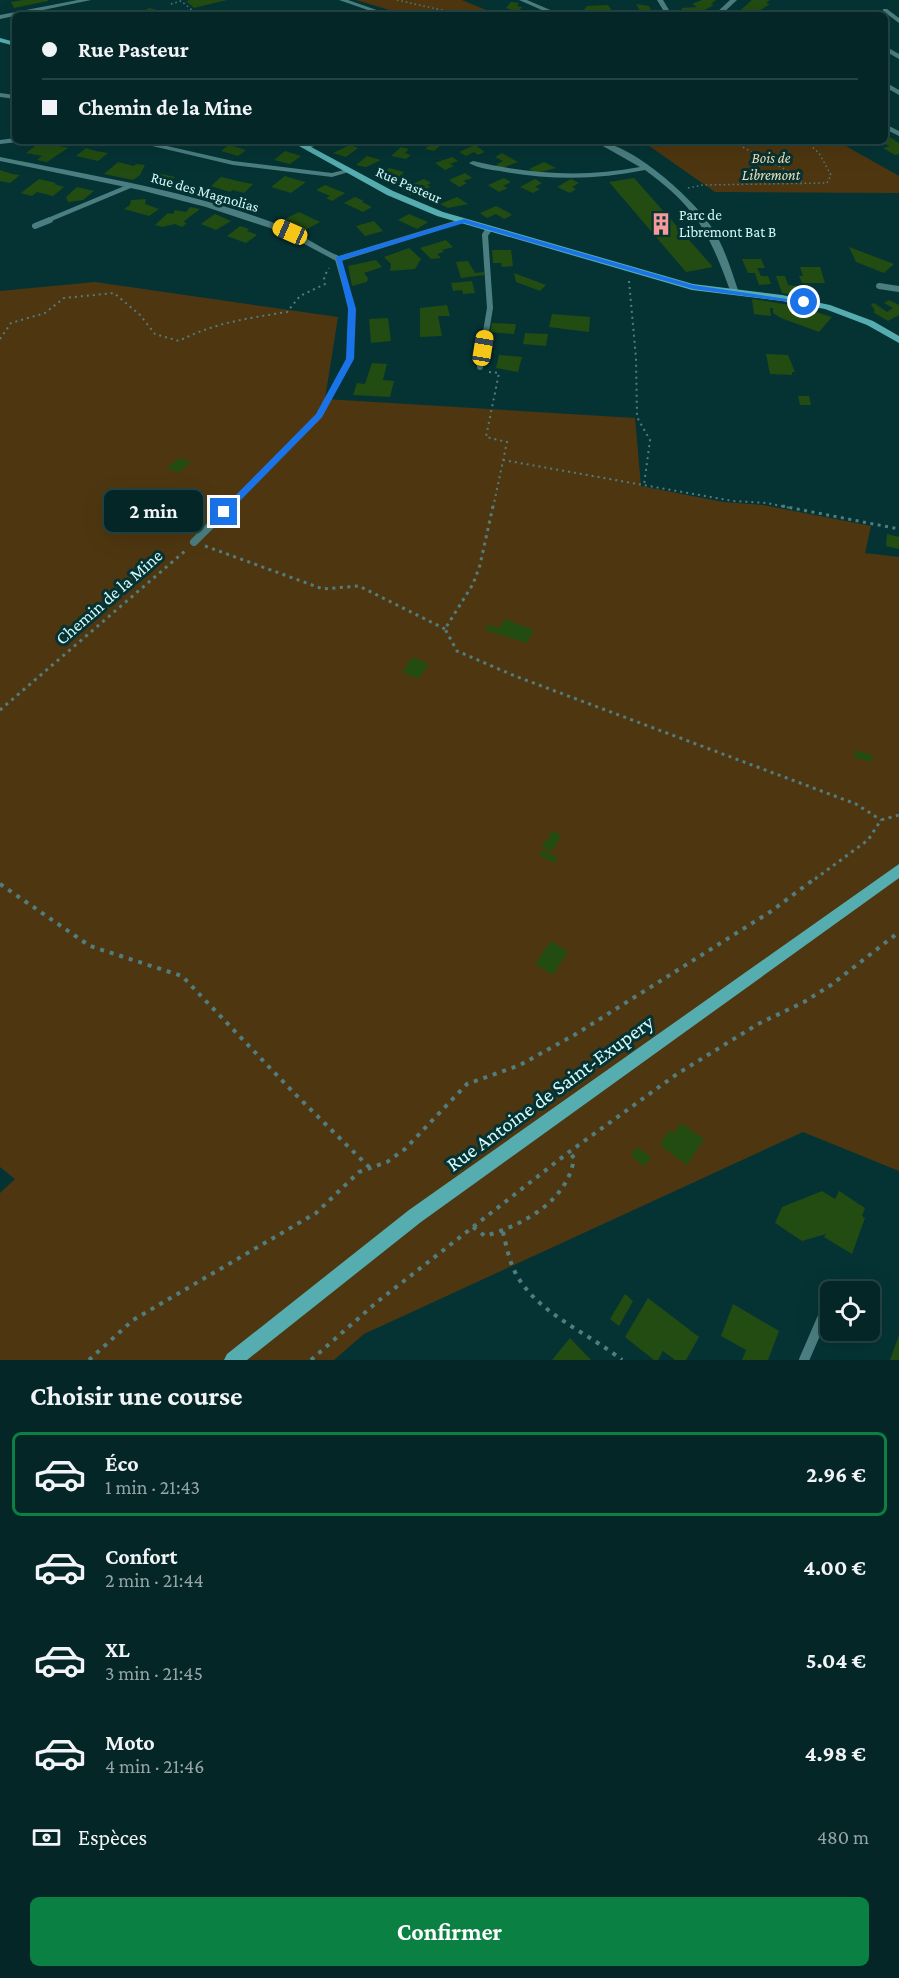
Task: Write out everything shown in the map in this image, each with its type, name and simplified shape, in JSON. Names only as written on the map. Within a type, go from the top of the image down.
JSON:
[{"type":"street","points":[[26,12],[88,0]]},
{"type":"street","points":[[342,0],[379,12]]},
{"type":"street","points":[[522,0],[552,12]]},
{"type":"street","points":[[720,12],[734,0]]},
{"type":"street","points":[[148,144],[233,163],[332,175],[348,171]]},
{"type":"street","name":"Rue Pasteur","points":[[300,144],[348,171],[424,208],[464,221],[693,287],[782,298],[827,307],[859,318],[898,338]]},
{"type":"street","points":[[305,147],[312,144]]},
{"type":"street","points":[[603,144],[645,168],[675,192],[709,230],[724,260],[735,293]]},
{"type":"street","name":"Rue des Magnolias","points":[[0,159],[180,198],[278,227],[338,258]]},
{"type":"street","points":[[473,163],[527,174],[614,174],[645,168]]},
{"type":"street","points":[[338,258],[464,221]]},
{"type":"street","name":"Rue Antoine de Saint-Exupery","points":[[233,1360],[415,1216],[899,870]]},
{"type":"lane","points":[[35,226],[130,186]]},
{"type":"lane","points":[[480,368],[490,308],[485,235],[489,229]]},
{"type":"lane","points":[[194,542],[319,416],[350,359],[352,309],[338,258]]},
{"type":"lane","points":[[879,286],[899,289]]},
{"type":"lane","points":[[804,1360],[820,1325]]},
{"type":"path","points":[[397,0],[450,12]]},
{"type":"path","points":[[414,4],[416,0]]},
{"type":"path","points":[[171,4],[181,1],[192,10],[200,12]]},
{"type":"path","points":[[219,12],[235,11]]},
{"type":"path","points":[[736,144],[798,176],[802,184]]},
{"type":"path","points":[[675,192],[703,185],[827,183],[831,175],[819,153],[808,144]]},
{"type":"path","points":[[0,339],[10,323],[45,313],[64,298],[114,293],[140,315],[154,334],[179,341],[200,330],[227,322],[287,312],[300,296],[325,284],[324,277],[338,258]]},
{"type":"path","points":[[628,267],[636,358],[637,417],[650,440],[644,485]]},
{"type":"path","points":[[445,629],[473,584],[480,565],[507,442],[486,437],[499,373],[484,371],[480,368]]},
{"type":"path","points":[[503,460],[733,501],[767,502],[899,529]]},
{"type":"path","points":[[194,542],[323,589],[359,586],[445,629],[457,651],[537,685],[856,804],[881,820]]},
{"type":"path","name":"Chemin de la Mine","points":[[0,710],[148,585],[194,542]]},
{"type":"path","points":[[89,1360],[133,1320],[316,1213],[358,1172],[387,1162],[405,1149],[467,1084],[520,1065],[576,1034],[770,912],[868,840],[881,820],[899,815]]},
{"type":"path","points":[[0,884],[90,946],[182,976],[294,1093],[370,1168]]},
{"type":"path","points":[[311,1360],[377,1302],[569,1152],[677,1074],[758,1024],[804,1002],[831,985],[899,932]]},
{"type":"path","points":[[472,1227],[485,1236],[503,1232],[555,1198],[571,1176],[574,1158],[569,1152]]},
{"type":"path","points":[[503,1232],[510,1258],[520,1281],[547,1308],[622,1360]]},
{"type":"green space","points":[[356,0],[462,0],[491,12],[396,12]]},
{"type":"green space","name":"Bois de Libremont","points":[[646,144],[842,144],[899,176],[899,193],[715,192]]},
{"type":"green space","points":[[95,282],[338,317],[325,399],[635,418],[641,486],[723,502],[763,505],[871,526],[865,553],[899,557],[899,1171],[803,1132],[364,1334],[334,1360],[0,1360],[0,1193],[15,1179],[0,1167],[0,291]]},
{"type":"building","points":[[190,0],[227,0],[194,8],[186,1]]},
{"type":"building","points":[[702,0],[716,0],[711,4],[714,5],[703,11],[684,12],[681,8],[697,7],[692,4]]},
{"type":"building","points":[[752,0],[770,0],[766,3],[770,4],[757,12],[738,12]]},
{"type":"building","points":[[48,1],[14,8],[11,2]]},
{"type":"building","points":[[511,2],[519,3],[517,6],[522,7],[518,12],[506,8]]},
{"type":"building","points":[[636,4],[649,6],[652,12],[641,12]]},
{"type":"building","points":[[608,5],[612,11],[582,12],[587,6]]},
{"type":"building","points":[[149,8],[164,12],[142,12]]},
{"type":"building","points":[[888,136],[899,143],[899,154],[895,155],[883,148],[889,146],[885,144],[888,144]]},
{"type":"building","points":[[38,144],[68,148],[47,162],[37,160],[42,156],[26,153]]},
{"type":"building","points":[[428,144],[442,144],[434,151],[425,149],[430,145]]},
{"type":"building","points":[[229,145],[246,150],[238,156],[221,151]]},
{"type":"building","points":[[350,145],[358,148],[346,157],[333,153]]},
{"type":"building","points":[[475,145],[485,152],[478,155],[474,152],[466,156],[459,152]]},
{"type":"building","points":[[401,147],[409,149],[405,153],[411,155],[406,159],[391,156]]},
{"type":"building","points":[[86,148],[108,153],[98,161],[76,156]]},
{"type":"building","points":[[285,151],[301,156],[290,164],[274,160]]},
{"type":"building","points":[[502,153],[518,162],[502,168],[496,165],[503,161],[495,157]]},
{"type":"building","points":[[367,156],[381,160],[366,167],[356,165]]},
{"type":"building","points":[[452,157],[458,161],[450,164],[454,166],[445,170],[435,163]]},
{"type":"building","points":[[118,162],[134,166],[136,164],[145,165],[140,175],[133,180],[104,174]]},
{"type":"building","points":[[544,162],[556,168],[537,173],[529,169]]},
{"type":"building","points":[[389,168],[404,172],[399,177],[393,175],[388,180],[379,177]]},
{"type":"building","points":[[0,170],[20,175],[10,183],[0,181]]},
{"type":"building","points":[[157,173],[175,177],[167,185],[149,181]]},
{"type":"building","points":[[465,173],[472,178],[463,181],[467,183],[459,187],[449,180]]},
{"type":"building","points":[[285,176],[306,182],[291,193],[271,187]]},
{"type":"building","points":[[221,177],[253,184],[244,193],[233,190],[230,192],[211,186]]},
{"type":"building","points":[[504,178],[511,182],[503,186],[508,188],[499,192],[488,185]]},
{"type":"building","name":"Parc de Libremont Bat B","points":[[634,178],[713,267],[686,272],[609,182]]},
{"type":"building","points":[[39,179],[64,187],[53,196],[37,192],[32,196],[21,193]]},
{"type":"building","points":[[424,179],[431,183],[427,185],[431,187],[410,195],[401,189]]},
{"type":"building","points":[[535,179],[542,183],[535,187],[540,189],[533,193],[520,187]]},
{"type":"building","points":[[571,179],[579,183],[572,187],[576,189],[570,193],[557,187]]},
{"type":"building","points":[[325,185],[345,193],[332,201],[326,198],[330,196],[316,190]]},
{"type":"building","points":[[77,187],[94,191],[83,200],[68,202],[66,197]]},
{"type":"building","points":[[355,197],[372,207],[363,212],[344,203]]},
{"type":"building","points":[[457,197],[468,204],[448,208],[440,204]]},
{"type":"building","points":[[146,199],[145,204],[159,209],[149,216],[124,209],[130,205],[131,200]]},
{"type":"building","points":[[496,206],[512,215],[504,219],[496,214],[487,218],[480,213]]},
{"type":"building","points":[[190,207],[200,209],[183,222],[187,223],[182,227],[175,224],[162,227],[155,225],[168,213],[173,214],[175,210],[186,212]]},
{"type":"building","points":[[299,212],[320,222],[305,230],[285,219]]},
{"type":"building","points":[[215,214],[231,221],[216,230],[201,224]]},
{"type":"building","points":[[409,214],[428,222],[417,229],[398,220]]},
{"type":"building","points":[[374,221],[383,231],[365,236],[356,226]]},
{"type":"building","points":[[240,226],[257,235],[246,243],[227,236]]},
{"type":"building","points":[[446,240],[453,247],[437,254],[441,258],[431,259],[420,248]]},
{"type":"building","points":[[849,247],[894,264],[884,273],[856,262]]},
{"type":"building","points":[[409,248],[421,259],[415,269],[390,271],[391,264],[384,257]]},
{"type":"building","points":[[492,250],[511,250],[513,266],[502,267],[501,263],[493,263]]},
{"type":"building","points":[[742,259],[761,259],[765,268],[757,268],[761,276],[768,276],[771,284],[759,285],[755,273],[748,273]]},
{"type":"building","points":[[376,260],[382,267],[364,273],[368,278],[367,282],[352,286],[348,266]]},
{"type":"building","points":[[468,261],[475,273],[484,272],[484,275],[461,278],[456,262]]},
{"type":"building","points":[[800,267],[820,267],[825,283],[802,283],[799,276],[803,276]]},
{"type":"building","points":[[514,273],[546,285],[540,291],[516,282]]},
{"type":"building","points":[[776,276],[785,276],[788,285],[803,287],[807,297],[782,293]]},
{"type":"building","points":[[472,281],[475,293],[463,294],[462,290],[453,291],[451,283]]},
{"type":"building","points":[[752,299],[797,306],[832,317],[819,332],[781,318],[773,313],[773,308],[770,308],[771,316],[754,314]]},
{"type":"building","points":[[889,300],[899,305],[899,315],[888,321],[873,312],[875,311],[871,304],[874,303],[887,312],[893,308],[884,303]]},
{"type":"building","points":[[447,305],[450,316],[438,316],[442,336],[420,337],[420,308]]},
{"type":"building","points":[[552,314],[590,317],[589,332],[549,327]]},
{"type":"building","points":[[388,318],[391,341],[371,343],[369,319]]},
{"type":"building","points":[[492,323],[516,324],[514,334],[490,332]]},
{"type":"building","points":[[525,333],[548,334],[546,346],[523,344]]},
{"type":"building","points":[[766,354],[788,355],[795,372],[792,372],[792,375],[770,374]]},
{"type":"building","points":[[499,355],[522,357],[518,372],[496,368]]},
{"type":"building","points":[[372,363],[387,364],[383,380],[394,381],[390,397],[353,395],[357,383],[365,384]]},
{"type":"building","points":[[798,396],[809,396],[811,405],[800,405]]},
{"type":"building","points":[[179,458],[191,462],[178,473],[167,468]]},
{"type":"building","points":[[887,534],[899,537],[899,549],[886,546]]},
{"type":"building","points":[[505,619],[534,630],[527,643],[485,630],[488,625],[499,628]]},
{"type":"building","points":[[413,657],[429,664],[418,679],[402,672]]},
{"type":"building","points":[[856,750],[873,756],[871,762],[854,757]]},
{"type":"building","points":[[553,831],[561,836],[551,852],[542,847]]},
{"type":"building","points":[[542,850],[558,858],[554,863],[539,855]]},
{"type":"building","points":[[551,941],[568,952],[553,975],[535,964]]},
{"type":"building","points":[[681,1123],[704,1139],[687,1165],[660,1145],[669,1130],[674,1133]]},
{"type":"building","points":[[637,1147],[651,1157],[644,1166],[631,1156]]},
{"type":"building","points":[[822,1191],[835,1199],[839,1191],[865,1208],[862,1216],[865,1218],[852,1254],[824,1237],[826,1234],[802,1241],[775,1223],[782,1207]]},
{"type":"building","points":[[625,1294],[633,1301],[619,1326],[610,1319]]},
{"type":"building","points":[[648,1298],[699,1337],[686,1360],[675,1360],[663,1351],[658,1360],[654,1360],[625,1337]]},
{"type":"building","points":[[733,1304],[779,1331],[768,1360],[742,1360],[746,1350],[721,1336]]},
{"type":"building","points":[[899,1335],[899,1360],[890,1360]]},
{"type":"building","points":[[570,1338],[591,1360],[552,1360]]},
{"type":"place","name":"Parc de Libremont Bat B","points":[[661,224]]},
{"type":"route","points":[[224,512],[319,416],[350,359],[352,309],[338,258],[349,257],[461,224],[464,221],[693,287],[804,302]]}]
